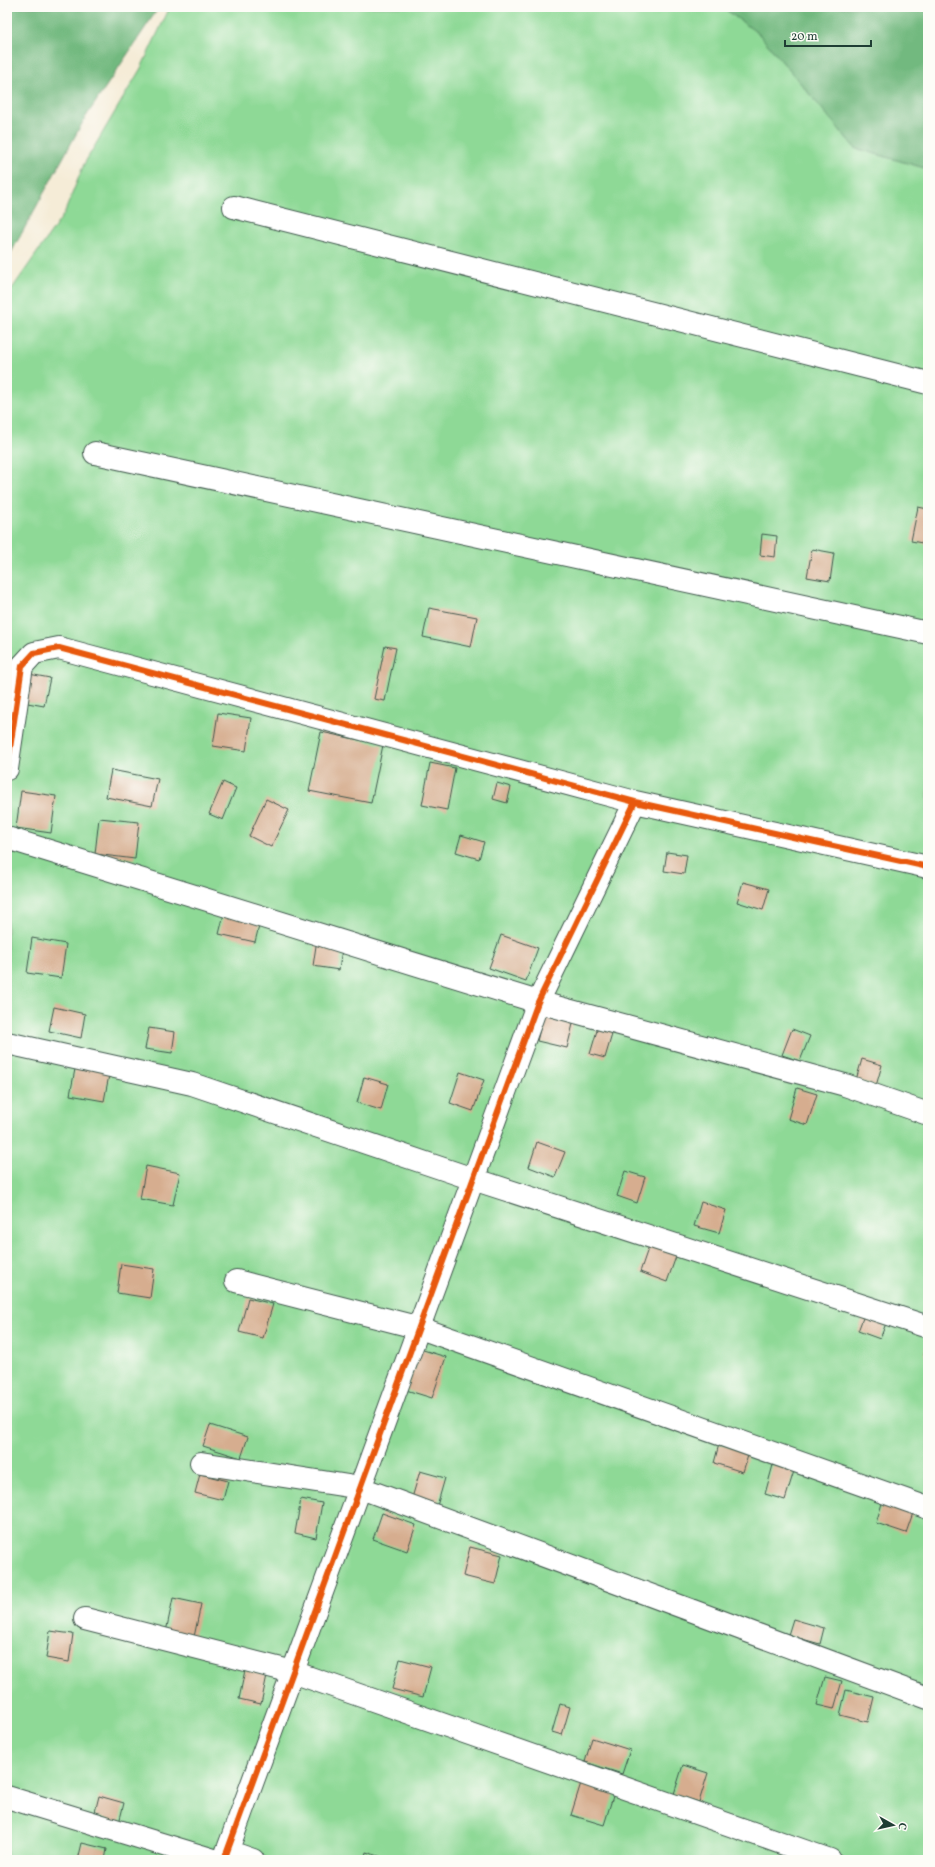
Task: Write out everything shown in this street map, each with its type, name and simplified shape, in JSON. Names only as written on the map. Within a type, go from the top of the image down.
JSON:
[{"type":"street","points":[[234,207],[928,384]]},
{"type":"street","points":[[95,453],[928,633]]},
{"type":"street","points":[[7,769],[22,666],[34,653],[59,648],[635,802],[928,867]]},
{"type":"street","points":[[221,1857],[293,1672],[538,1002],[635,802]]},
{"type":"street","points":[[7,838],[538,1002],[845,1085],[928,1114]]},
{"type":"street","points":[[7,1043],[192,1084],[928,1327]]},
{"type":"street","points":[[236,1280],[420,1328],[928,1508]]},
{"type":"street","points":[[201,1463],[361,1488],[928,1698]]},
{"type":"street","points":[[85,1620],[293,1672],[830,1860]]},
{"type":"street","points":[[7,1797],[221,1857],[253,1860]]},
{"type":"green space","points":[[7,7],[159,7],[85,118],[7,260]]},
{"type":"green space","points":[[170,7],[722,7],[759,34],[855,148],[928,169],[928,1860],[7,1860],[7,296],[64,214],[84,164],[141,68]]},
{"type":"green space","points":[[722,7],[928,7],[928,169],[855,148],[759,34]]},
{"type":"building","points":[[918,507],[928,509],[928,544],[911,541]]},
{"type":"building","points":[[762,534],[777,536],[775,557],[760,555]]},
{"type":"building","points":[[812,549],[834,553],[830,581],[807,577]]},
{"type":"building","points":[[429,608],[477,617],[471,647],[423,637]]},
{"type":"building","points":[[385,646],[396,648],[385,701],[374,699]]},
{"type":"building","points":[[29,674],[50,678],[44,706],[22,702]]},
{"type":"building","points":[[218,713],[251,718],[246,751],[213,746]]},
{"type":"building","points":[[321,732],[383,745],[371,803],[309,791]]},
{"type":"building","points":[[430,763],[455,768],[447,810],[422,805]]},
{"type":"building","points":[[111,770],[158,779],[152,806],[106,797]]},
{"type":"building","points":[[223,782],[236,788],[223,820],[209,814]]},
{"type":"building","points":[[497,783],[511,787],[507,803],[493,799]]},
{"type":"building","points":[[21,791],[56,796],[51,833],[16,828]]},
{"type":"building","points":[[266,799],[289,810],[271,847],[249,836]]},
{"type":"building","points":[[99,818],[139,822],[135,859],[95,854]]},
{"type":"building","points":[[461,835],[484,842],[479,859],[456,852]]},
{"type":"building","points":[[667,852],[687,855],[684,874],[664,871]]},
{"type":"building","points":[[743,882],[769,889],[763,910],[737,902]]},
{"type":"building","points":[[224,914],[260,922],[255,942],[219,934]]},
{"type":"building","points":[[501,935],[538,948],[526,981],[489,968]]},
{"type":"building","points":[[32,938],[66,944],[61,978],[27,973]]},
{"type":"building","points":[[317,939],[343,942],[339,970],[313,966]]},
{"type":"building","points":[[54,1007],[85,1014],[81,1038],[49,1031]]},
{"type":"building","points":[[544,1013],[574,1020],[567,1048],[537,1041]]},
{"type":"building","points":[[598,1027],[613,1031],[605,1058],[590,1054]]},
{"type":"building","points":[[149,1028],[175,1032],[172,1053],[145,1049]]},
{"type":"building","points":[[792,1029],[810,1036],[800,1061],[782,1055]]},
{"type":"building","points":[[862,1059],[882,1065],[876,1086],[856,1080]]},
{"type":"building","points":[[76,1064],[110,1070],[104,1101],[70,1095]]},
{"type":"building","points":[[460,1072],[484,1080],[473,1111],[450,1103]]},
{"type":"building","points":[[364,1077],[388,1084],[381,1110],[357,1103]]},
{"type":"building","points":[[797,1088],[817,1094],[807,1125],[788,1119]]},
{"type":"building","points":[[537,1142],[565,1152],[555,1177],[529,1167]]},
{"type":"building","points":[[146,1166],[180,1173],[173,1205],[140,1199]]},
{"type":"building","points":[[625,1171],[645,1177],[637,1203],[617,1196]]},
{"type":"building","points":[[701,1202],[726,1210],[719,1233],[694,1226]]},
{"type":"building","points":[[651,1240],[678,1251],[667,1282],[640,1272]]},
{"type":"building","points":[[121,1264],[154,1269],[150,1298],[117,1293]]},
{"type":"building","points":[[248,1298],[273,1304],[263,1338],[239,1332]]},
{"type":"building","points":[[866,1310],[888,1318],[880,1339],[858,1331]]},
{"type":"building","points":[[928,1341],[928,1356],[924,1355]]},
{"type":"building","points":[[420,1349],[446,1357],[432,1398],[406,1390]]},
{"type":"building","points":[[210,1425],[248,1437],[241,1458],[203,1446]]},
{"type":"building","points":[[719,1444],[749,1452],[743,1472],[714,1463]]},
{"type":"building","points":[[773,1465],[794,1471],[785,1500],[765,1494]]},
{"type":"building","points":[[420,1471],[445,1478],[437,1506],[412,1498]]},
{"type":"building","points":[[200,1474],[228,1481],[223,1500],[195,1493]]},
{"type":"building","points":[[301,1499],[322,1503],[316,1538],[295,1533]]},
{"type":"building","points":[[883,1500],[914,1510],[906,1533],[876,1523]]},
{"type":"building","points":[[382,1513],[416,1525],[407,1551],[373,1539]]},
{"type":"building","points":[[470,1547],[502,1555],[495,1584],[463,1576]]},
{"type":"building","points":[[173,1598],[201,1604],[194,1637],[166,1632]]},
{"type":"building","points":[[793,1619],[824,1628],[820,1644],[788,1635]]},
{"type":"building","points":[[50,1631],[73,1634],[69,1662],[46,1658]]},
{"type":"building","points":[[400,1659],[431,1667],[423,1697],[392,1689]]},
{"type":"building","points":[[245,1670],[267,1675],[261,1704],[239,1699]]},
{"type":"building","points":[[825,1677],[842,1681],[834,1709],[817,1705]]},
{"type":"building","points":[[846,1690],[874,1697],[868,1722],[840,1715]]},
{"type":"building","points":[[560,1704],[570,1707],[562,1735],[552,1732]]},
{"type":"building","points":[[592,1738],[630,1750],[622,1774],[585,1762]]},
{"type":"building","points":[[683,1765],[708,1773],[699,1802],[674,1794]]},
{"type":"building","points":[[581,1783],[614,1793],[604,1825],[571,1815]]},
{"type":"building","points":[[99,1796],[124,1803],[119,1823],[94,1816]]},
{"type":"building","points":[[82,1843],[107,1849],[105,1860],[78,1860]]},
{"type":"building","points":[[366,1852],[392,1860],[364,1860]]},
{"type":"cycle path","points":[[7,769],[22,666],[34,653],[59,648],[635,802],[928,867]]},
{"type":"cycle path","points":[[224,1860],[538,1002],[635,802]]}]
